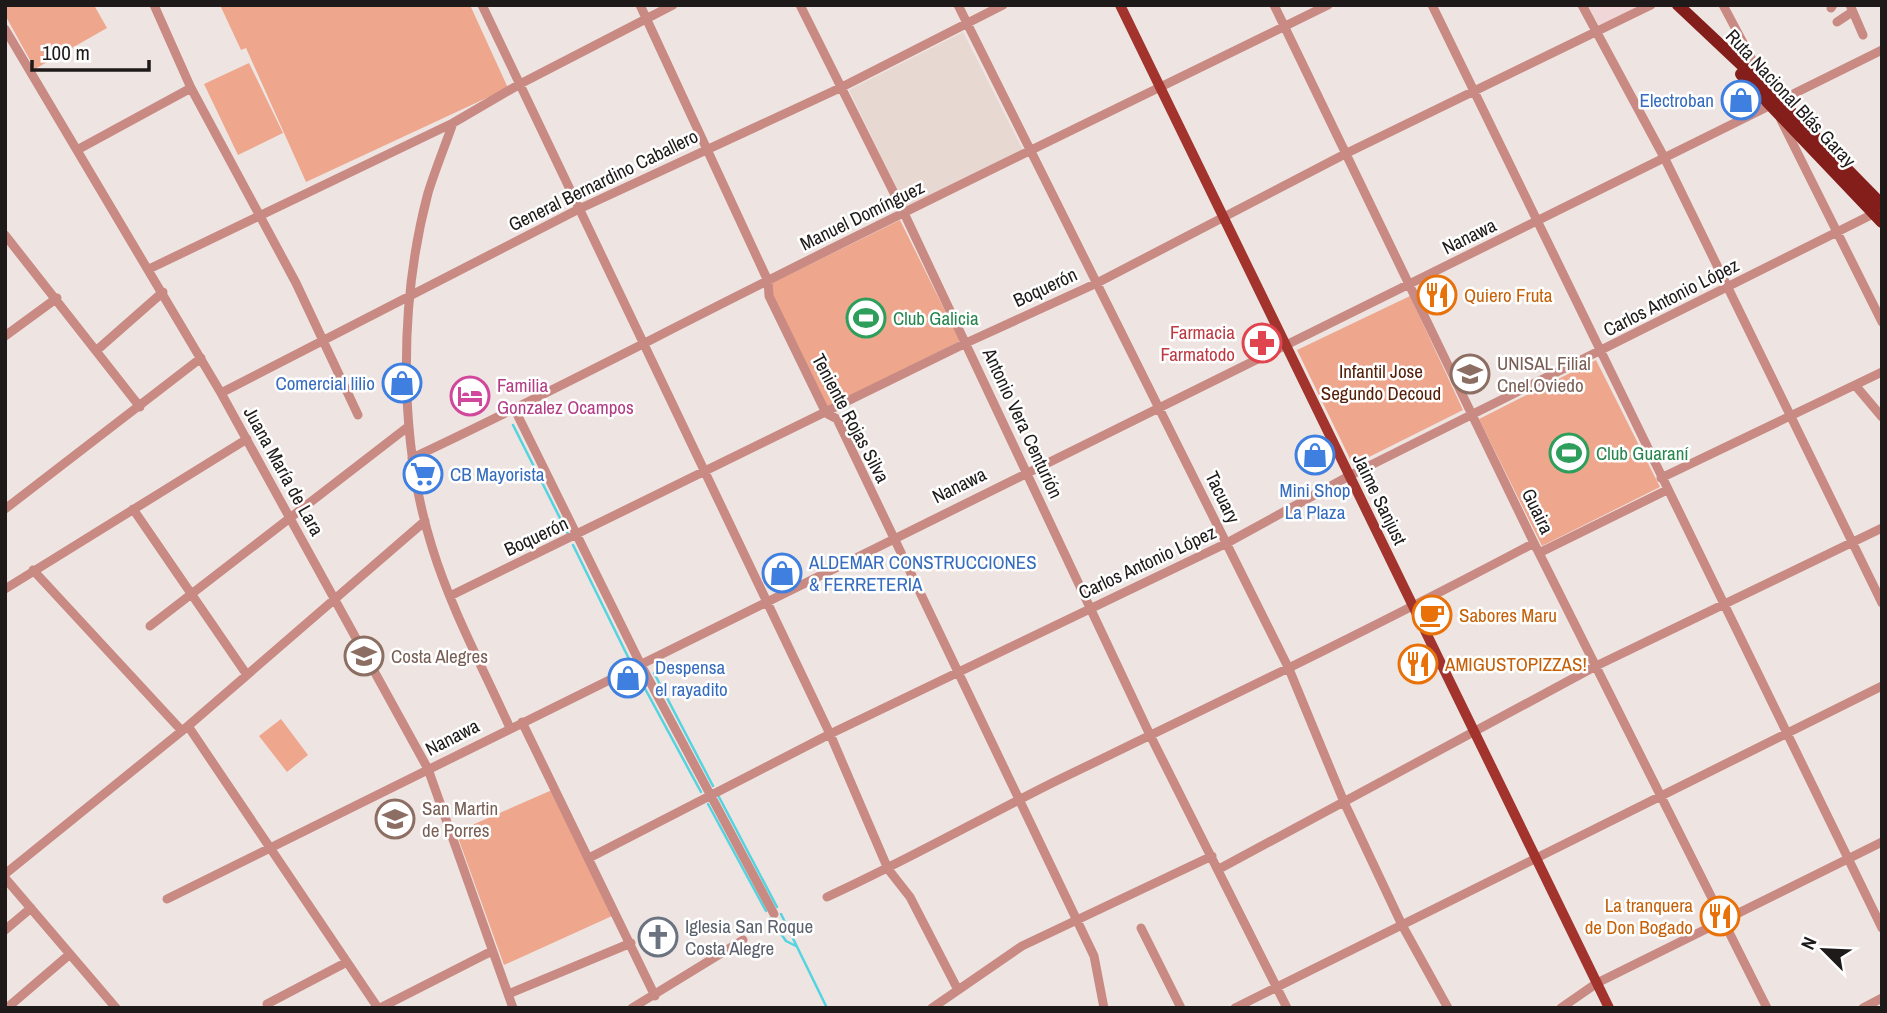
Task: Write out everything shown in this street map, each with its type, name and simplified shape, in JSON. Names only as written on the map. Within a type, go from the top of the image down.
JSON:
[{"type":"highway","name":"Ruta Nacional Blás Garay","points":[[1678,5],[1880,213]]},
{"type":"highway","name":"Ruta Nacional Blás Garay","points":[[1702,29],[1767,89],[1780,119],[1880,213]]},
{"type":"main road","name":"Jaime Sanjust","points":[[1120,5],[1472,732],[1609,1008]]},
{"type":"street","points":[[154,5],[191,88],[296,283],[358,415]]},
{"type":"street","points":[[482,5],[703,474],[830,734],[888,869],[910,897],[958,990]]},
{"type":"street","name":"Teniente Rojas Silva","points":[[640,5],[768,281],[769,296],[826,412],[837,419],[1094,956],[1104,1008]]},
{"type":"street","points":[[149,269],[453,123],[520,84],[673,5]]},
{"type":"street","name":"Antonio Vera Centurión","points":[[800,5],[904,213],[1150,735],[1287,1008]]},
{"type":"street","name":"Tacuary","points":[[958,5],[1289,669],[1302,707],[1344,802],[1402,925],[1448,1008]]},
{"type":"street","name":"General Bernardino Caballero","points":[[221,393],[579,209],[840,88],[1003,5]]},
{"type":"street","name":"Guaira","points":[[1274,5],[1411,283],[1534,543],[1767,1008]]},
{"type":"street","name":"Manuel Domínguez","points":[[412,458],[515,410],[1029,150],[1161,89],[1328,5]]},
{"type":"street","points":[[1432,5],[1882,928]]},
{"type":"street","points":[[1582,5],[1665,159],[1882,603]]},
{"type":"street","name":"Boquerón","points":[[450,596],[578,536],[966,343],[1097,283],[1347,153],[1597,34],[1651,5]]},
{"type":"street","points":[[1723,5],[1767,89]]},
{"type":"street","points":[[1837,22],[1851,9],[1863,35]]},
{"type":"street","name":"Juana María de Lara","points":[[5,29],[201,358],[428,769],[513,1008]]},
{"type":"street","name":"Nanawa","points":[[167,899],[765,600],[1776,105],[1882,50]]},
{"type":"street","points":[[77,150],[191,88]]},
{"type":"street","points":[[1780,119],[1882,322]]},
{"type":"street","points":[[453,123],[429,193],[410,294],[409,426],[412,458],[425,521],[450,596],[510,728]]},
{"type":"street","name":"Carlos Antonio López","points":[[589,858],[957,671],[1227,543],[1349,477],[1837,232],[1880,213]]},
{"type":"street","points":[[5,234],[140,407]]},
{"type":"street","points":[[97,350],[163,292]]},
{"type":"street","points":[[5,336],[57,298]]},
{"type":"street","points":[[5,509],[201,358]]},
{"type":"street","points":[[1661,478],[1882,372]]},
{"type":"street","points":[[1855,384],[1882,417]]},
{"type":"street","points":[[515,410],[640,663],[774,914]]},
{"type":"street","points":[[150,626],[289,516],[409,426]]},
{"type":"street","points":[[5,589],[247,439]]},
{"type":"street","points":[[1539,553],[1667,490]]},
{"type":"street","points":[[134,509],[247,675]]},
{"type":"street","points":[[116,1008],[5,876],[185,728],[425,521]]},
{"type":"street","points":[[1219,869],[1596,666],[1882,528]]},
{"type":"street","points":[[827,897],[888,869],[1150,735],[1412,608],[1534,543]]},
{"type":"street","points":[[33,570],[185,728],[272,847],[379,1008],[492,951]]},
{"type":"street","points":[[1235,1008],[1533,857],[1882,686]]},
{"type":"street","points":[[522,722],[655,996]]},
{"type":"street","points":[[1561,1008],[1597,983],[1882,842]]},
{"type":"street","points":[[932,1008],[1022,946],[1212,856]]},
{"type":"street","points":[[5,930],[31,908]]},
{"type":"street","points":[[1141,928],[1181,1008]]},
{"type":"street","points":[[632,1008],[743,940]]},
{"type":"street","points":[[508,994],[631,943]]},
{"type":"street","points":[[7,1008],[70,954]]},
{"type":"street","points":[[267,1004],[347,962]]},
{"type":"street","points":[[1863,1008],[1882,998]]},
{"type":"shaded area","points":[[1586,5],[1642,5],[1599,25]]},
{"type":"shaded area","points":[[963,32],[1023,150],[906,208],[849,90]]},
{"type":"green space","points":[[5,5],[94,5],[107,28],[35,69],[5,15]]},
{"type":"green space","points":[[220,5],[470,5],[508,88],[306,182],[246,48],[241,50]]},
{"type":"green space","points":[[249,63],[283,133],[238,155],[204,84]]},
{"type":"green space","name":"Club Galicia","points":[[900,220],[960,341],[827,407],[772,295],[772,283]]},
{"type":"green space","name":"Infantil Jose Segundo Decoud","points":[[1410,296],[1463,410],[1353,465],[1297,350]]},
{"type":"green space","name":"Club Guaraní","points":[[1596,360],[1660,487],[1542,546],[1479,419]]},
{"type":"green space","points":[[281,719],[308,755],[287,772],[259,736]]},
{"type":"green space","points":[[552,790],[612,916],[504,965],[456,832]]},
{"type":"waterway","points":[[513,425],[568,534]]},
{"type":"waterway","points":[[573,545],[630,661]]},
{"type":"waterway","points":[[636,672],[701,792]]},
{"type":"waterway","points":[[654,673],[713,786]]},
{"type":"waterway","points":[[719,797],[777,907]]},
{"type":"waterway","points":[[708,804],[766,911]]},
{"type":"waterway","points":[[781,914],[827,1008]]},
{"type":"waterway","points":[[770,918],[786,941],[796,946]]},
{"type":"place","name":"Electroban","points":[[1741,100]]},
{"type":"place","name":"Quiero Fruta","points":[[1437,295]]},
{"type":"place","name":"Club Galicia","points":[[866,318]]},
{"type":"place","name":"Farmacia Farmatodo","points":[[1262,343]]},
{"type":"place","name":"UNISAL Filial Cnel.Oviedo","points":[[1470,374]]},
{"type":"place","name":"Comercial lilio","points":[[402,383]]},
{"type":"place","name":"Familia Gonzalez Ocampos","points":[[470,396]]},
{"type":"place","name":"Club Guaraní","points":[[1569,453]]},
{"type":"place","name":"Mini Shop La Plaza","points":[[1315,455]]},
{"type":"place","name":"CB Mayorista","points":[[423,474]]},
{"type":"place","name":"ALDEMAR CONSTRUCCIONES & FERRETERIA","points":[[782,573]]},
{"type":"place","name":"Sabores Maru","points":[[1432,615]]},
{"type":"place","name":"Costa Alegres","points":[[364,656]]},
{"type":"place","name":"AMIGUSTOPIZZAS!","points":[[1418,664]]},
{"type":"place","name":"Despensa el rayadito","points":[[628,678]]},
{"type":"place","name":"San Martin de Porres","points":[[395,819]]},
{"type":"place","name":"La tranquera de Don Bogado","points":[[1720,916]]},
{"type":"place","name":"Iglesia San Roque Costa Alegre","points":[[658,937]]}]
